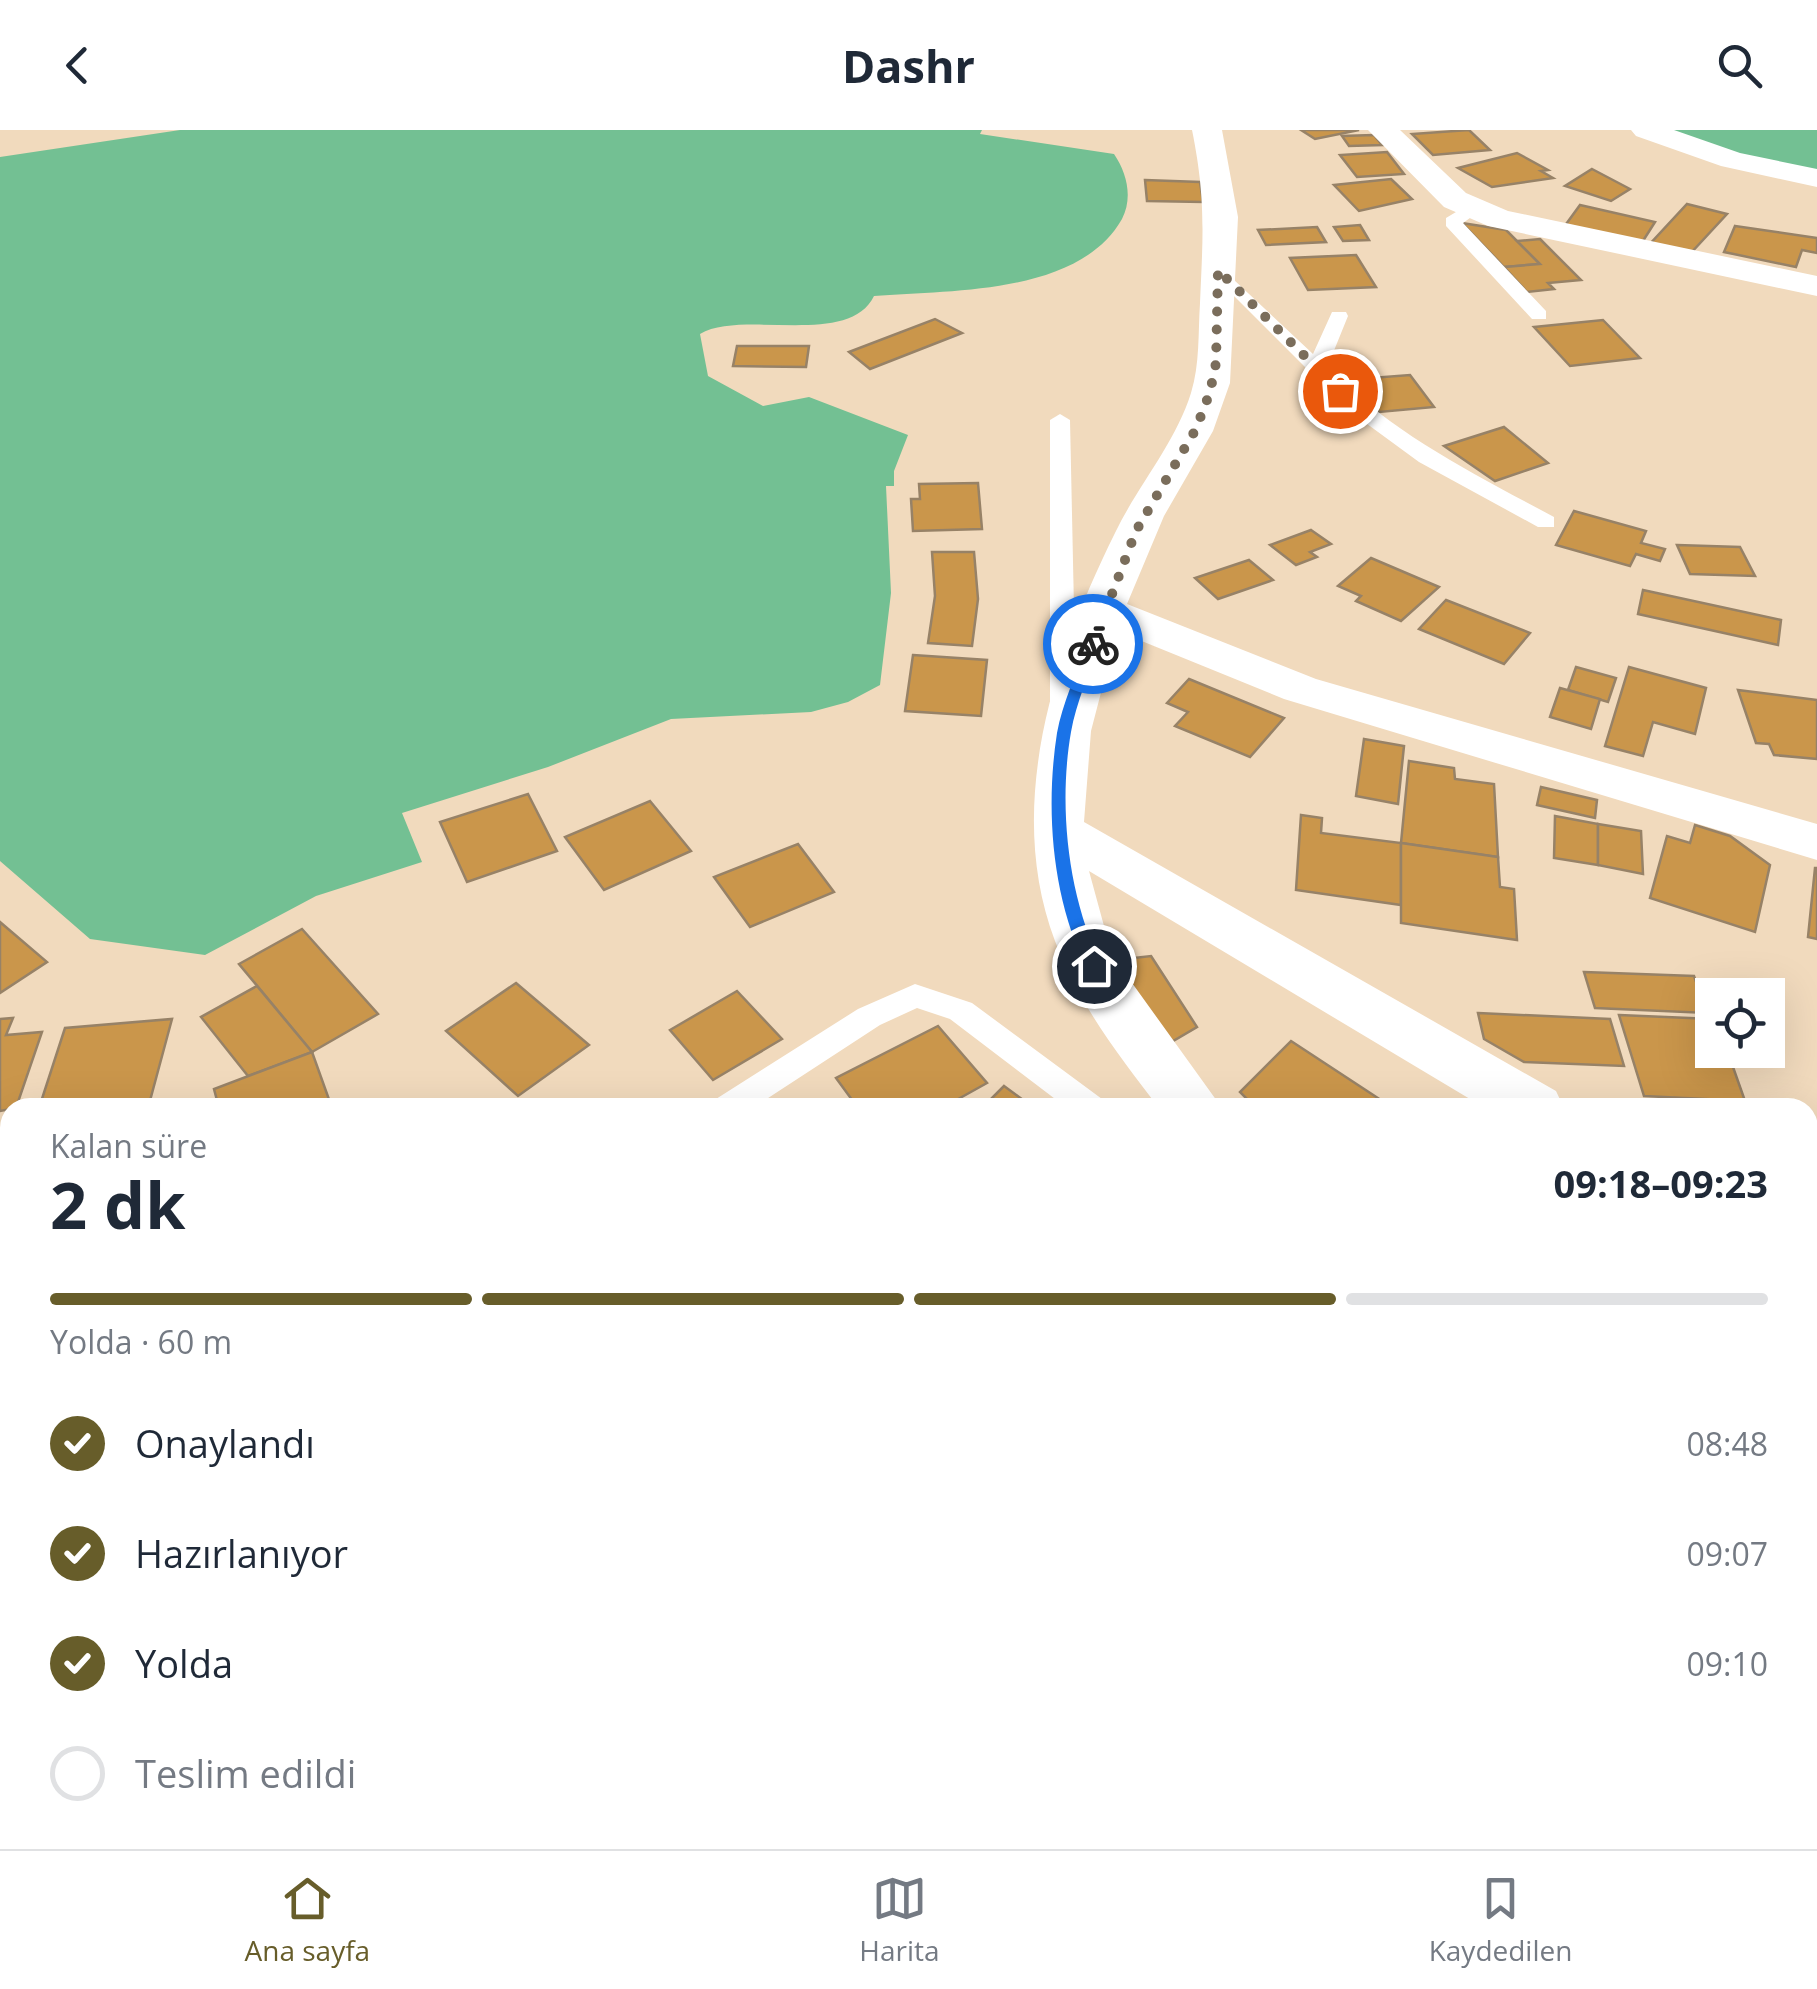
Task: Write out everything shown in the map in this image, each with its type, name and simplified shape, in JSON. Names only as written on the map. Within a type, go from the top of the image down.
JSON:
[{"type":"street","points":[[1185,1098],[1108,995],[1080,937],[1059,830],[1064,732],[1104,610],[1136,531],[1196,429],[1210,392],[1216,363],[1221,208],[1207,130]]},
{"type":"street","points":[[1383,130],[1455,200],[1472,210],[1555,234],[1817,286]]},
{"type":"street","points":[[1646,130],[1732,160],[1817,178]]},
{"type":"street","points":[[1104,610],[1300,689],[1817,842]]},
{"type":"street","points":[[1059,830],[1517,1098]]},
{"type":"lane","points":[[1472,210],[1452,222],[1538,315]]},
{"type":"lane","points":[[1218,270],[1355,406],[1414,448],[1546,522]]},
{"type":"lane","points":[[1324,376],[1323,353],[1339,316]]},
{"type":"lane","points":[[1060,420],[1064,732]]},
{"type":"lane","points":[[742,1098],[869,1017],[915,996],[961,1010],[1078,1098]]},
{"type":"green space","points":[[180,130],[982,130],[980,134],[1114,154],[1128,194],[1122,219],[1102,244],[1076,262],[1045,275],[975,289],[874,296],[861,312],[819,324],[741,325],[700,334],[708,376],[763,406],[809,397],[908,435],[894,471],[894,486],[886,486],[891,593],[880,685],[848,702],[811,712],[671,719],[548,767],[402,813],[422,862],[316,896],[205,955],[90,939],[0,861],[0,157]]},
{"type":"green space","points":[[1646,130],[1817,130],[1817,178]]},
{"type":"building","points":[[1301,130],[1359,130],[1315,139]]},
{"type":"building","points":[[1469,130],[1490,150],[1433,155],[1412,134]]},
{"type":"building","points":[[1374,135],[1382,145],[1349,146],[1342,136]]},
{"type":"building","points":[[1387,152],[1404,174],[1357,177],[1340,155]]},
{"type":"building","points":[[1517,153],[1548,170],[1541,171],[1553,178],[1492,187],[1458,168]]},
{"type":"building","points":[[1592,169],[1630,189],[1611,201],[1565,186]]},
{"type":"building","points":[[1391,179],[1412,199],[1359,211],[1334,185]]},
{"type":"building","points":[[1145,180],[1200,182],[1203,202],[1147,201]]},
{"type":"building","points":[[1687,204],[1727,214],[1689,255],[1648,246]]},
{"type":"building","points":[[1580,205],[1655,222],[1641,244],[1564,227]]},
{"type":"building","points":[[1462,223],[1506,230],[1540,264],[1504,267]]},
{"type":"building","points":[[1360,225],[1369,240],[1343,241],[1334,227]]},
{"type":"building","points":[[1735,226],[1817,238],[1817,253],[1802,250],[1796,267],[1724,252]]},
{"type":"building","points":[[1317,227],[1326,242],[1266,245],[1258,230]]},
{"type":"building","points":[[1540,239],[1581,280],[1548,283],[1554,289],[1527,292],[1504,267],[1540,264],[1517,241]]},
{"type":"building","points":[[1356,255],[1376,287],[1308,290],[1290,258]]},
{"type":"building","points":[[935,319],[962,333],[870,369],[849,352]]},
{"type":"building","points":[[1603,320],[1640,358],[1570,366],[1534,327]]},
{"type":"building","points":[[737,346],[809,346],[806,367],[733,366]]},
{"type":"building","points":[[1410,375],[1434,407],[1379,412],[1357,379]]},
{"type":"building","points":[[1504,427],[1548,463],[1495,481],[1444,446]]},
{"type":"building","points":[[978,483],[982,529],[913,531],[911,499],[920,499],[919,484]]},
{"type":"building","points":[[1574,511],[1646,531],[1641,543],[1665,549],[1660,561],[1636,554],[1630,566],[1556,545]]},
{"type":"building","points":[[1311,530],[1331,544],[1310,552],[1317,557],[1296,565],[1270,545]]},
{"type":"building","points":[[1677,545],[1740,547],[1755,576],[1690,574]]},
{"type":"building","points":[[932,552],[974,552],[978,599],[972,646],[928,643],[935,596]]},
{"type":"building","points":[[1371,558],[1439,587],[1401,621],[1356,601],[1361,596],[1338,586]]},
{"type":"building","points":[[1249,560],[1273,580],[1218,599],[1195,578]]},
{"type":"building","points":[[1643,590],[1781,620],[1778,645],[1638,614]]},
{"type":"building","points":[[1446,600],[1530,633],[1504,664],[1419,629]]},
{"type":"building","points":[[913,655],[987,660],[981,716],[905,711]]},
{"type":"building","points":[[1576,667],[1616,678],[1608,702],[1568,690]]},
{"type":"building","points":[[1629,667],[1706,688],[1695,734],[1653,722],[1643,756],[1605,746]]},
{"type":"building","points":[[1189,679],[1284,718],[1250,757],[1175,726],[1188,712],[1167,703]]},
{"type":"building","points":[[1560,688],[1600,699],[1591,729],[1550,717]]},
{"type":"building","points":[[1738,690],[1817,700],[1817,759],[1774,755],[1769,744],[1756,743]]},
{"type":"building","points":[[1364,739],[1404,746],[1398,804],[1356,796]]},
{"type":"building","points":[[1409,761],[1454,768],[1455,779],[1494,784],[1498,857],[1401,843]]},
{"type":"building","points":[[1541,787],[1597,800],[1595,818],[1537,805]]},
{"type":"building","points":[[528,794],[557,851],[467,882],[440,822]]},
{"type":"building","points":[[650,801],[691,851],[604,890],[565,837]]},
{"type":"building","points":[[1301,815],[1322,818],[1321,833],[1401,843],[1401,905],[1296,890]]},
{"type":"building","points":[[1555,816],[1598,824],[1598,865],[1554,858]]},
{"type":"building","points":[[1598,824],[1641,831],[1643,874],[1598,865]]},
{"type":"building","points":[[1695,825],[1730,836],[1770,865],[1755,932],[1650,898],[1667,836],[1690,843]]},
{"type":"building","points":[[1401,843],[1498,857],[1500,887],[1514,889],[1517,940],[1401,923]]},
{"type":"building","points":[[798,844],[834,892],[750,927],[714,877]]},
{"type":"building","points":[[1817,868],[1817,939],[1808,937]]},
{"type":"building","points":[[0,922],[47,962],[0,993]]},
{"type":"building","points":[[302,929],[378,1014],[312,1052],[239,964]]},
{"type":"building","points":[[1151,956],[1197,1027],[1168,1044],[1116,960]]},
{"type":"building","points":[[1584,972],[1695,979],[1695,1012],[1595,1008]]},
{"type":"building","points":[[516,983],[589,1045],[518,1096],[446,1031]]},
{"type":"building","points":[[257,986],[312,1052],[248,1076],[201,1017]]},
{"type":"building","points":[[737,991],[782,1039],[713,1080],[670,1030]]},
{"type":"building","points":[[1478,1013],[1610,1019],[1624,1066],[1524,1062],[1484,1039]]},
{"type":"building","points":[[1619,1015],[1695,1018],[1695,1068],[1733,1068],[1744,1098],[1644,1096]]},
{"type":"building","points":[[13,1018],[6,1035],[42,1032],[19,1098],[0,1098],[0,1019]]},
{"type":"building","points":[[172,1019],[151,1098],[42,1098],[65,1028]]},
{"type":"building","points":[[938,1026],[987,1083],[960,1098],[851,1098],[836,1078]]},
{"type":"building","points":[[1291,1041],[1378,1098],[1246,1098],[1240,1092]]},
{"type":"building","points":[[312,1052],[328,1098],[216,1098],[214,1089]]},
{"type":"building","points":[[1004,1086],[1020,1098],[992,1098]]},
{"type":"way so far","points":[[1093,644],[1136,531],[1196,429],[1210,392],[1216,363],[1218,270],[1340,391]]},
{"type":"route","points":[[1093,644],[1064,732],[1059,830],[1080,937],[1094,966]]}]
